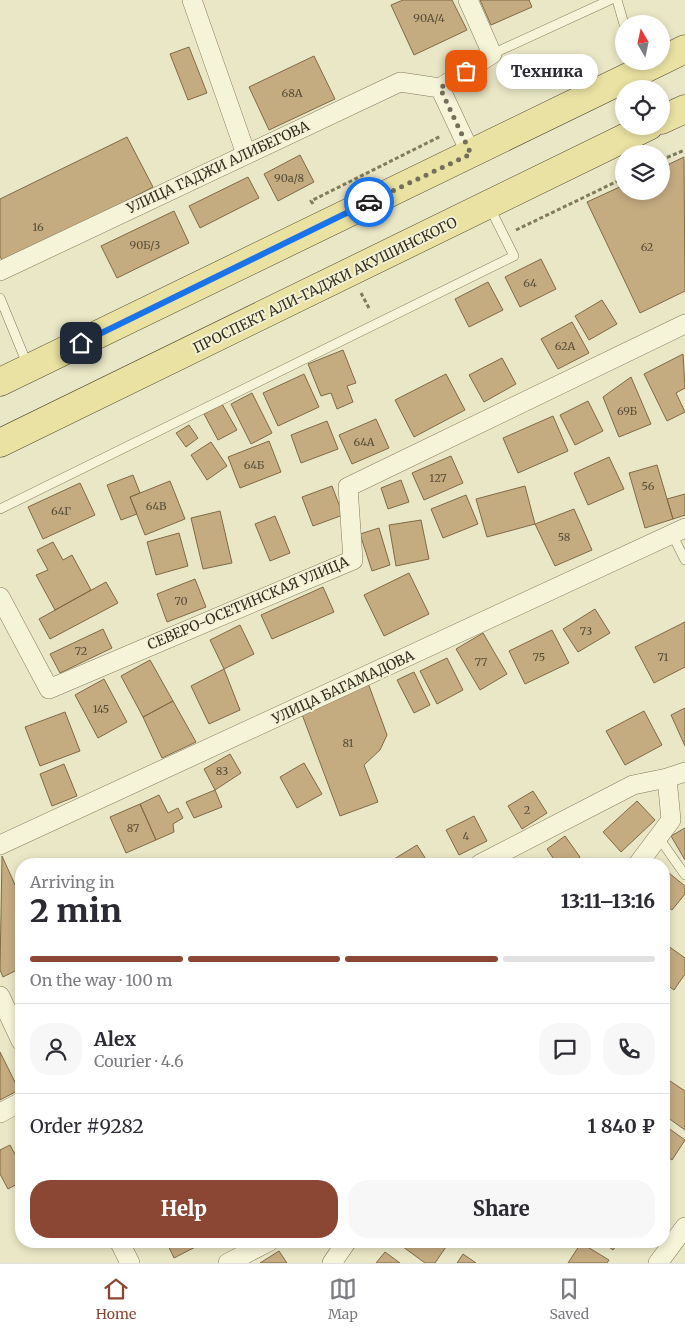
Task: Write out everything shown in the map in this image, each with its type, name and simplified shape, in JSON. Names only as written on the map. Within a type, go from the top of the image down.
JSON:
[{"type":"main road","points":[[670,55],[685,49]]},
{"type":"main road","points":[[0,382],[471,154],[637,70]]},
{"type":"main road","points":[[670,116],[685,109]]},
{"type":"main road","name":"ПРОСПЕКТ АЛИ-ГАДЖИ АКУШИНСКОГО","points":[[0,443],[631,135]]},
{"type":"street","points":[[192,0],[246,154]]},
{"type":"street","points":[[468,0],[492,54],[440,88],[471,154]]},
{"type":"street","name":"УЛИЦА ГАДЖИ АЛИБЕГОВА","points":[[0,272],[400,82],[440,88]]},
{"type":"street","name":"СЕВЕРО-ОСЕТИНСКАЯ УЛИЦА","points":[[0,597],[49,688],[353,560],[348,487],[685,324]]},
{"type":"street","name":"УЛИЦА БАГАМАДОВА","points":[[0,845],[679,531]]},
{"type":"street","points":[[492,858],[633,785],[685,772]]},
{"type":"street","points":[[643,858],[671,820],[667,778]]},
{"type":"street","points":[[0,996],[15,1028]]},
{"type":"street","points":[[0,1114],[15,1105]]},
{"type":"street","points":[[658,1263],[682,1237]]},
{"type":"street","points":[[122,1248],[130,1263]]},
{"type":"street","points":[[228,1263],[257,1248]]},
{"type":"street","points":[[332,1263],[342,1248]]},
{"type":"lane","points":[[492,54],[610,0]]},
{"type":"lane","points":[[617,0],[621,15]]},
{"type":"lane","points":[[0,510],[514,256],[489,205]]},
{"type":"lane","points":[[0,298],[29,368]]},
{"type":"lane","points":[[679,531],[685,560]]},
{"type":"lane","points":[[659,838],[685,875]]},
{"type":"path","points":[[311,201],[458,126]]},
{"type":"path","points":[[670,156],[685,150]]},
{"type":"path","points":[[504,236],[615,182]]},
{"type":"building","points":[[403,0],[452,0],[467,30],[414,55],[391,5]]},
{"type":"building","points":[[480,0],[529,0],[532,7],[491,25]]},
{"type":"building","points":[[189,47],[207,93],[188,100],[170,54]]},
{"type":"building","points":[[314,56],[335,99],[269,130],[249,87]]},
{"type":"building","points":[[127,137],[153,187],[4,265],[0,256],[0,199]]},
{"type":"building","points":[[300,155],[314,182],[278,201],[264,174]]},
{"type":"building","points":[[684,157],[685,291],[640,313],[587,202],[615,189],[615,200],[670,200],[670,164]]},
{"type":"building","points":[[248,177],[259,198],[200,228],[189,206]]},
{"type":"building","points":[[174,211],[189,243],[117,278],[101,246]]},
{"type":"building","points":[[541,259],[556,289],[520,307],[505,277]]},
{"type":"building","points":[[488,282],[503,310],[469,327],[455,299]]},
{"type":"building","points":[[602,300],[617,324],[589,340],[575,316]]},
{"type":"building","points":[[572,322],[589,353],[558,369],[541,339]]},
{"type":"building","points":[[343,350],[356,383],[347,386],[353,402],[337,409],[331,393],[321,396],[308,364]]},
{"type":"building","points":[[683,354],[685,388],[676,393],[685,412],[667,421],[644,374]]},
{"type":"building","points":[[502,358],[516,384],[484,402],[469,375]]},
{"type":"building","points":[[304,374],[319,407],[278,426],[263,393]]},
{"type":"building","points":[[446,374],[465,410],[414,437],[395,400]]},
{"type":"building","points":[[631,377],[651,424],[619,437],[603,397]]},
{"type":"building","points":[[252,393],[272,433],[251,444],[231,404]]},
{"type":"building","points":[[588,401],[603,431],[575,445],[560,415]]},
{"type":"building","points":[[222,404],[237,430],[218,440],[204,414]]},
{"type":"building","points":[[553,416],[568,451],[518,473],[503,438]]},
{"type":"building","points":[[376,419],[389,448],[352,464],[339,435]]},
{"type":"building","points":[[327,421],[338,449],[301,463],[291,435]]},
{"type":"building","points":[[189,425],[198,438],[186,447],[176,433]]},
{"type":"building","points":[[269,441],[281,472],[240,488],[228,457]]},
{"type":"building","points":[[211,442],[227,466],[207,480],[191,455]]},
{"type":"building","points":[[451,456],[463,483],[424,500],[412,473]]},
{"type":"building","points":[[609,457],[624,489],[588,505],[574,473]]},
{"type":"building","points":[[657,465],[673,519],[645,528],[629,473]]},
{"type":"building","points":[[133,475],[140,493],[130,497],[137,514],[121,520],[107,485]]},
{"type":"building","points":[[401,480],[409,502],[388,509],[381,488]]},
{"type":"building","points":[[170,481],[185,519],[145,535],[130,497]]},
{"type":"building","points":[[80,483],[95,515],[43,539],[28,507]]},
{"type":"building","points":[[332,486],[343,515],[313,526],[302,497]]},
{"type":"building","points":[[525,486],[535,524],[487,537],[476,499]]},
{"type":"building","points":[[685,494],[685,515],[673,519],[667,499]]},
{"type":"building","points":[[466,495],[478,524],[443,538],[431,509]]},
{"type":"building","points":[[574,509],[592,550],[555,566],[535,524]]},
{"type":"building","points":[[220,511],[232,563],[203,569],[191,518]]},
{"type":"building","points":[[275,516],[290,553],[270,561],[255,524]]},
{"type":"building","points":[[421,520],[429,559],[396,566],[389,525]]},
{"type":"building","points":[[379,528],[390,565],[372,571],[360,534]]},
{"type":"building","points":[[179,533],[188,566],[156,575],[147,542]]},
{"type":"building","points":[[53,542],[63,560],[72,555],[91,590],[55,610],[36,575],[48,570],[37,550]]},
{"type":"building","points":[[409,573],[429,614],[384,636],[364,595]]},
{"type":"building","points":[[195,579],[206,607],[167,622],[157,594]]},
{"type":"building","points":[[106,582],[118,603],[50,639],[39,619]]},
{"type":"building","points":[[323,587],[334,612],[272,639],[261,615]]},
{"type":"building","points":[[595,609],[610,633],[578,652],[563,629]]},
{"type":"building","points":[[685,622],[685,667],[654,683],[635,647]]},
{"type":"building","points":[[240,625],[254,654],[224,669],[210,640]]},
{"type":"building","points":[[103,629],[112,648],[60,673],[50,654]]},
{"type":"building","points":[[552,630],[569,663],[525,684],[509,651]]},
{"type":"building","points":[[483,633],[507,674],[480,690],[456,649]]},
{"type":"building","points":[[447,658],[463,690],[437,704],[420,671]]},
{"type":"building","points":[[150,660],[173,701],[143,717],[121,676]]},
{"type":"building","points":[[224,669],[240,710],[209,724],[191,686]]},
{"type":"building","points":[[414,672],[430,705],[414,713],[397,680]]},
{"type":"building","points":[[104,679],[127,722],[98,738],[75,695]]},
{"type":"building","points":[[368,683],[387,735],[380,750],[364,765],[378,802],[340,816],[300,709]]},
{"type":"building","points":[[173,701],[196,742],[162,758],[143,717]]},
{"type":"building","points":[[685,708],[685,746],[671,715]]},
{"type":"building","points":[[644,711],[662,745],[625,765],[606,731]]},
{"type":"building","points":[[65,712],[80,751],[40,766],[25,727]]},
{"type":"building","points":[[230,754],[241,773],[215,790],[204,769]]},
{"type":"building","points":[[304,763],[322,794],[297,808],[280,777]]},
{"type":"building","points":[[64,764],[77,796],[52,806],[40,774]]},
{"type":"building","points":[[215,790],[222,807],[194,818],[186,802]]},
{"type":"building","points":[[533,791],[547,813],[522,829],[508,806]]},
{"type":"building","points":[[159,795],[168,813],[178,808],[183,818],[173,824],[174,832],[156,840],[140,804]]},
{"type":"building","points":[[637,801],[655,820],[621,852],[603,832]]},
{"type":"building","points":[[140,804],[156,840],[126,853],[110,817]]},
{"type":"building","points":[[474,816],[487,841],[459,855],[446,830]]},
{"type":"building","points":[[685,828],[685,860],[671,836]]},
{"type":"building","points":[[565,836],[580,857],[553,858],[547,849]]},
{"type":"building","points":[[417,845],[425,858],[396,858]]},
{"type":"building","points":[[2,856],[15,885],[15,971],[3,977],[0,970]]},
{"type":"building","points":[[670,874],[685,886],[685,894],[672,910],[670,908]]},
{"type":"building","points":[[670,947],[685,958],[685,974],[674,990],[670,987]]},
{"type":"building","points":[[0,1052],[15,1082],[15,1092],[0,1100]]},
{"type":"building","points":[[670,1081],[685,1091],[685,1130],[670,1119]]},
{"type":"building","points":[[670,1129],[685,1140],[672,1160],[670,1158]]},
{"type":"building","points":[[10,1145],[15,1154],[15,1185],[8,1189],[0,1174],[0,1150]]},
{"type":"building","points":[[169,1248],[193,1248],[174,1258]]},
{"type":"building","points":[[405,1248],[445,1248],[435,1263],[425,1263]]},
{"type":"building","points":[[578,1248],[589,1248],[609,1260],[607,1263],[568,1263]]},
{"type":"building","points":[[279,1251],[287,1263],[260,1263]]},
{"type":"building","points":[[385,1252],[400,1263],[376,1263]]},
{"type":"building","points":[[463,1254],[476,1263],[457,1263]]},
{"type":"way so far","points":[[369,202],[471,154],[440,88],[466,71]]},
{"type":"place","name":"Техника","points":[[466,71]]},
{"type":"route","points":[[81,343],[369,202]]}]
